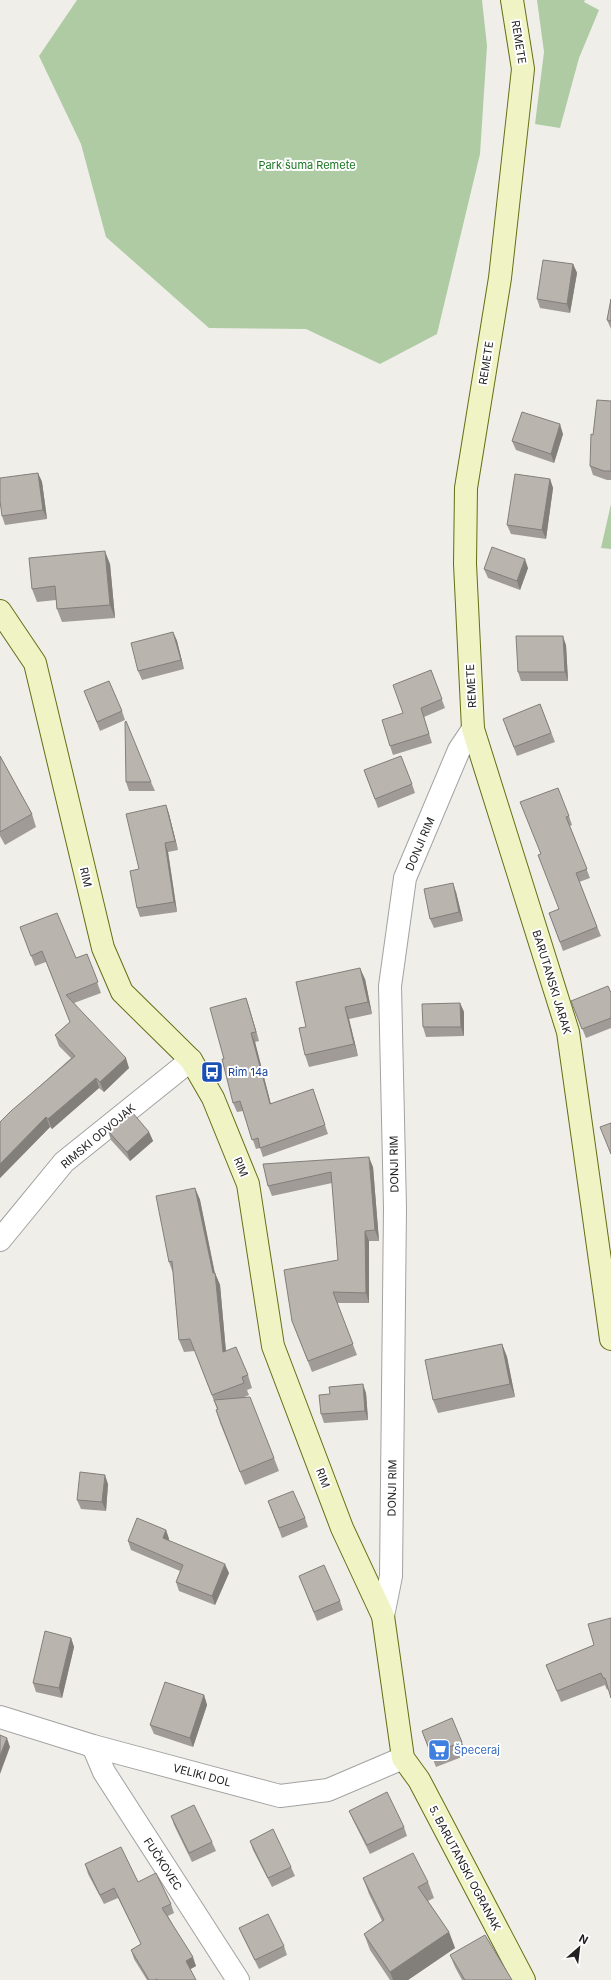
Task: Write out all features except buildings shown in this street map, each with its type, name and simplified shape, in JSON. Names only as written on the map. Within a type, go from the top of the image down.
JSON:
[{"type":"street","name":"REMETE","points":[[473,728],[465,564],[466,488],[500,278],[523,69],[512,0]]},
{"type":"street","name":"RIM","points":[[0,611],[35,663],[103,948],[122,992],[191,1060],[213,1098],[248,1184],[272,1346],[342,1528],[383,1616],[403,1758]]},
{"type":"street","name":"BARUTANSKI JARAK","points":[[473,728],[568,1032],[611,1339]]},
{"type":"street","name":"DONJI RIM","points":[[383,1616],[391,1576],[395,1208],[390,986],[406,878],[459,750],[473,728]]},
{"type":"street","name":"RIMSKI ODVOJAK","points":[[0,1240],[64,1162],[191,1060]]},
{"type":"street","name":"VELIKI DOL","points":[[0,1717],[93,1746],[280,1796],[328,1790],[403,1758]]},
{"type":"street","name":"FUČKOVEC","points":[[93,1746],[104,1772],[238,1980]]},
{"type":"street","name":"5. BARUTANSKI OGRANAK","points":[[403,1758],[419,1780],[524,1980]]},
{"type":"green space","name":"Park šuma Remete","points":[[77,0],[482,0],[487,46],[480,154],[437,334],[380,364],[306,329],[209,328],[106,237],[81,144],[39,56]]},
{"type":"green space","points":[[537,0],[585,0],[584,2],[599,10],[579,58],[560,128],[535,124],[544,52]]},
{"type":"green space","points":[[611,504],[611,549],[601,548]]},
{"type":"place","name":"Rim 14a","points":[[212,1072]]},
{"type":"place","name":"Špeceraj","points":[[439,1750]]}]
